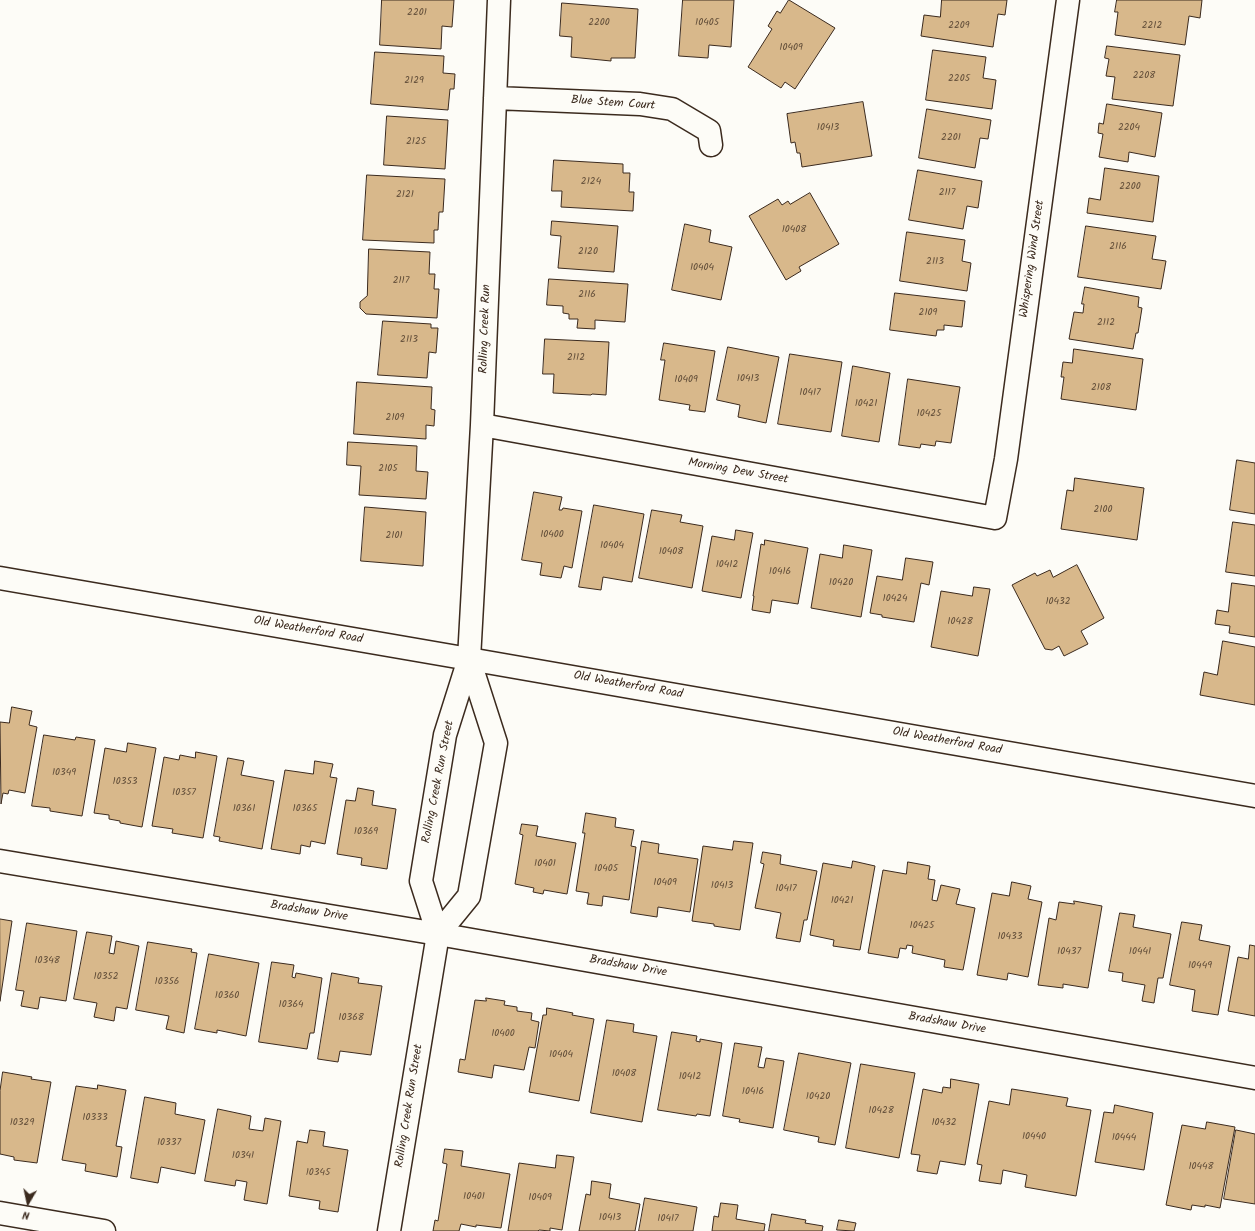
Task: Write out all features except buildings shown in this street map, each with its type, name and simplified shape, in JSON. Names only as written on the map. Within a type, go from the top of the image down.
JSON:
[{"type":"street","name":"Rolling Creek Run","points":[[468,658],[482,425],[499,0]]},
{"type":"street","name":"Whispering Wind Street","points":[[995,518],[1006,459],[1068,0]]},
{"type":"street","name":"Blue Stem Court","points":[[496,98],[640,104],[672,109],[709,131],[711,145]]},
{"type":"street","name":"Morning Dew Street","points":[[482,425],[995,518]]},
{"type":"street","name":"Old Weatherford Road","points":[[0,578],[468,658],[1255,796]]},
{"type":"street","name":"Rolling Creek Run Street","points":[[389,1231],[438,934],[421,881],[445,735],[468,658]]},
{"type":"street","name":"Rolling Creek Run Street","points":[[438,934],[468,896],[496,743],[468,658]]},
{"type":"street","name":"Bradshaw Drive","points":[[0,861],[438,934],[1255,1078]]},
{"type":"street","points":[[0,1213],[104,1231]]}]
